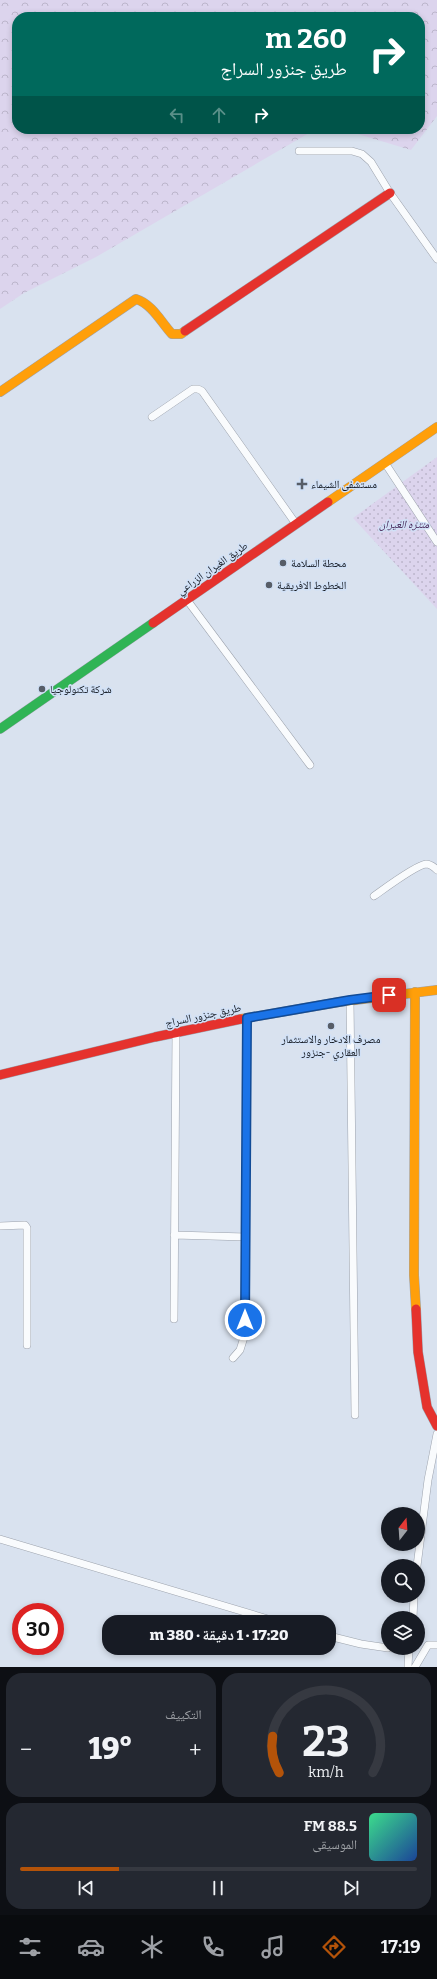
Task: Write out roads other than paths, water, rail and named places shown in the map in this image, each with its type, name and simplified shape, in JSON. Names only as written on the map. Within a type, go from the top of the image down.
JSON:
[{"type":"street","points":[[299,151],[352,151],[362,154],[371,162],[390,193],[437,259]]},
{"type":"street","points":[[0,392],[136,299],[141,299],[172,334],[181,334],[390,193]]},
{"type":"street","points":[[152,417],[193,389],[198,389],[202,392],[296,524]]},
{"type":"street","name":"طريق الغيران الزراعي","points":[[0,729],[437,427]]},
{"type":"street","points":[[385,463],[437,542]]},
{"type":"street","points":[[187,600],[310,765]]},
{"type":"street","points":[[374,896],[426,864],[433,866],[437,870]]},
{"type":"street","name":"طريق جنزور السراج","points":[[0,1075],[176,1032],[247,1018],[350,1000],[437,990]]},
{"type":"street","points":[[416,992],[414,1275],[417,1337],[421,1374],[427,1407],[437,1426]]},
{"type":"street","points":[[350,1000],[355,1415]]},
{"type":"street","points":[[233,1358],[240,1350],[245,1334],[247,1018]]},
{"type":"street","points":[[174,1319],[176,1032]]},
{"type":"street","points":[[0,1226],[25,1225],[27,1228],[27,1345]]},
{"type":"street","points":[[174,1235],[246,1237]]},
{"type":"street","points":[[418,1559],[428,1480],[437,1434]]},
{"type":"street","points":[[0,1539],[255,1615]]},
{"type":"street","points":[[336,1638],[381,1647]]},
{"type":"street","points":[[415,1667],[428,1645],[437,1645]]},
{"type":"street","points":[[408,1667],[409,1655]]},
{"type":"place","name":"مستشفى الشيماء","points":[[302,484]]},
{"type":"place","name":"محطة السلامة","points":[[283,563]]},
{"type":"place","name":"الخطوط الافريقية","points":[[269,585]]},
{"type":"place","name":"شركة تكنولوجيا","points":[[42,689]]},
{"type":"place","name":"مصرف الادخار والاستثمار العقاري -جنزور","points":[[331,1026]]},
{"type":"park label","name":"منتزه الغيران","points":[[404,524]]}]
